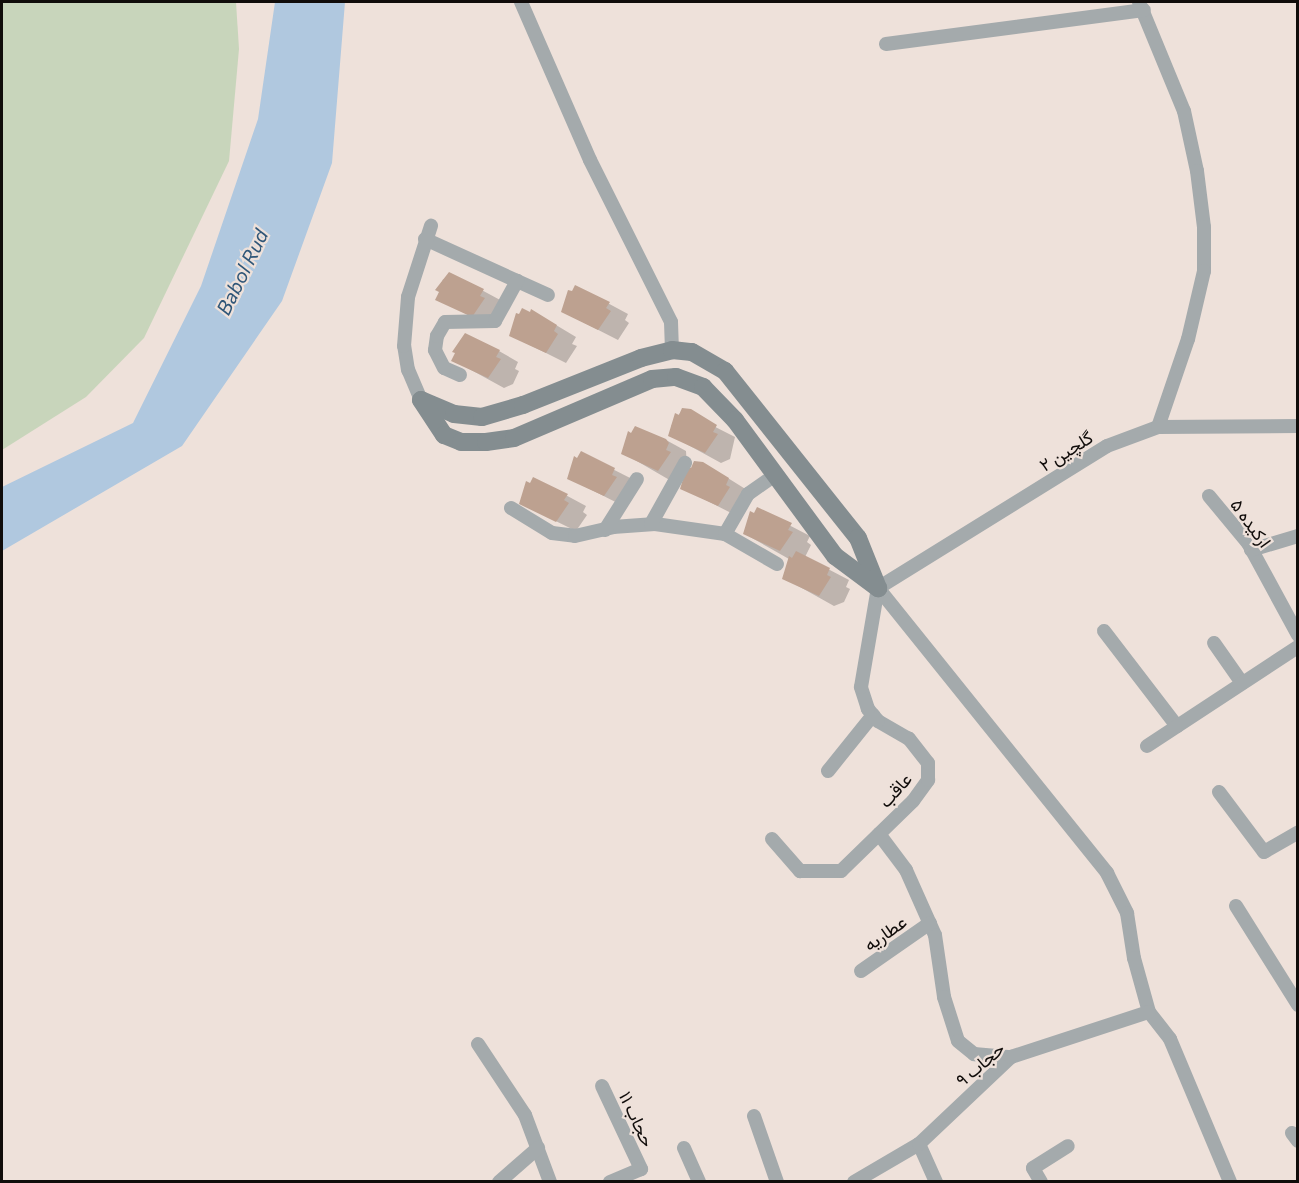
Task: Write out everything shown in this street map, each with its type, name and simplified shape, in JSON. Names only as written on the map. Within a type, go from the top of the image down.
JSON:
[{"type":"street","points":[[521,2],[590,160],[671,322],[672,350]]},
{"type":"street","points":[[886,44],[1142,6],[1184,111],[1197,171],[1204,227],[1204,271],[1188,339],[1158,427]]},
{"type":"street","points":[[431,226],[408,297],[404,346],[408,370],[421,400],[444,435],[461,442],[486,442],[514,438],[652,379],[676,377],[703,387],[735,420],[836,556],[878,588],[1107,873],[1126,913],[1134,958],[1149,1012],[1170,1039],[1230,1182]]},
{"type":"street","points":[[425,239],[548,295]]},
{"type":"street","points":[[460,375],[444,368],[435,350],[437,336],[446,322],[495,321],[517,281]]},
{"type":"street","points":[[421,400],[454,414],[482,417],[672,350],[692,352],[725,371],[858,538],[878,588]]},
{"type":"street","points":[[735,420],[755,408]]},
{"type":"street","name":"گلچین ۲","points":[[878,588],[1107,446],[1158,427],[1298,426]]},
{"type":"street","points":[[651,524],[685,463]]},
{"type":"street","points":[[725,534],[748,495],[776,476]]},
{"type":"street","points":[[605,530],[637,479]]},
{"type":"street","name":"ارکیده ۵","points":[[1209,496],[1251,550],[1298,634]]},
{"type":"street","points":[[511,508],[552,533],[575,536],[651,524],[725,534],[777,564]]},
{"type":"street","points":[[1251,550],[1298,536]]},
{"type":"street","name":"عاقب","points":[[772,839],[800,871],[816,873],[841,871],[879,834],[928,780],[928,763],[909,739],[893,732],[873,715],[861,687],[878,588]]},
{"type":"street","points":[[1104,631],[1177,726]]},
{"type":"street","points":[[1214,643],[1242,683]]},
{"type":"street","points":[[1147,746],[1298,647]]},
{"type":"street","points":[[828,771],[873,715]]},
{"type":"street","points":[[1219,792],[1264,852],[1298,832]]},
{"type":"street","points":[[879,834],[906,870],[930,923],[944,997],[958,1041],[974,1054],[1011,1057]]},
{"type":"street","points":[[1236,906],[1298,1005]]},
{"type":"street","name":"عطاریه","points":[[861,971],[930,923]]},
{"type":"street","name":"حجاب ۹","points":[[854,1182],[919,1144],[1011,1057],[1149,1012]]},
{"type":"street","points":[[478,1044],[525,1115],[550,1182]]},
{"type":"street","name":"حجاب ۱۱","points":[[602,1086],[641,1169],[610,1182]]},
{"type":"street","points":[[754,1116],[777,1182]]},
{"type":"street","points":[[919,1144],[936,1182]]},
{"type":"street","points":[[1041,1182],[1034,1168],[1068,1146]]},
{"type":"street","points":[[499,1182],[538,1148]]},
{"type":"street","points":[[684,1148],[699,1182]]},
{"type":"green space","points":[[2,2],[236,2],[239,49],[229,161],[144,338],[86,397],[2,450]]},
{"type":"water","name":"Babol Rud","points":[[275,2],[345,2],[332,163],[282,301],[182,446],[2,551],[2,487],[133,423],[201,286],[258,119]]},
{"type":"building","points":[[449,272],[484,289],[480,296],[485,298],[472,317],[435,300],[439,292],[435,290]]},
{"type":"building","points":[[575,285],[610,302],[606,308],[611,311],[598,330],[561,312],[568,290],[572,291]]},
{"type":"building","points":[[522,308],[530,312],[531,309],[557,325],[554,331],[558,334],[546,353],[509,336],[516,313],[519,314]]},
{"type":"building","points":[[465,333],[500,350],[496,357],[501,359],[488,378],[451,361],[455,353],[452,352]]},
{"type":"building","points":[[682,408],[691,409],[717,425],[713,432],[718,434],[705,453],[668,436],[675,413],[679,415]]},
{"type":"building","points":[[635,426],[666,439],[669,443],[666,450],[671,452],[658,471],[621,454],[628,431],[631,433]]},
{"type":"building","points":[[581,451],[615,468],[612,475],[617,477],[604,496],[567,479],[574,456],[577,458]]},
{"type":"building","points":[[694,461],[703,462],[729,478],[726,485],[730,487],[718,506],[680,489],[687,466],[691,468]]},
{"type":"building","points":[[533,477],[568,494],[564,500],[569,503],[556,522],[519,504],[526,481],[530,483]]},
{"type":"building","points":[[757,507],[792,523],[788,530],[793,532],[780,551],[743,534],[750,511],[754,513]]},
{"type":"building","points":[[796,551],[830,568],[827,575],[831,577],[819,596],[782,579],[789,556],[792,558]]}]
